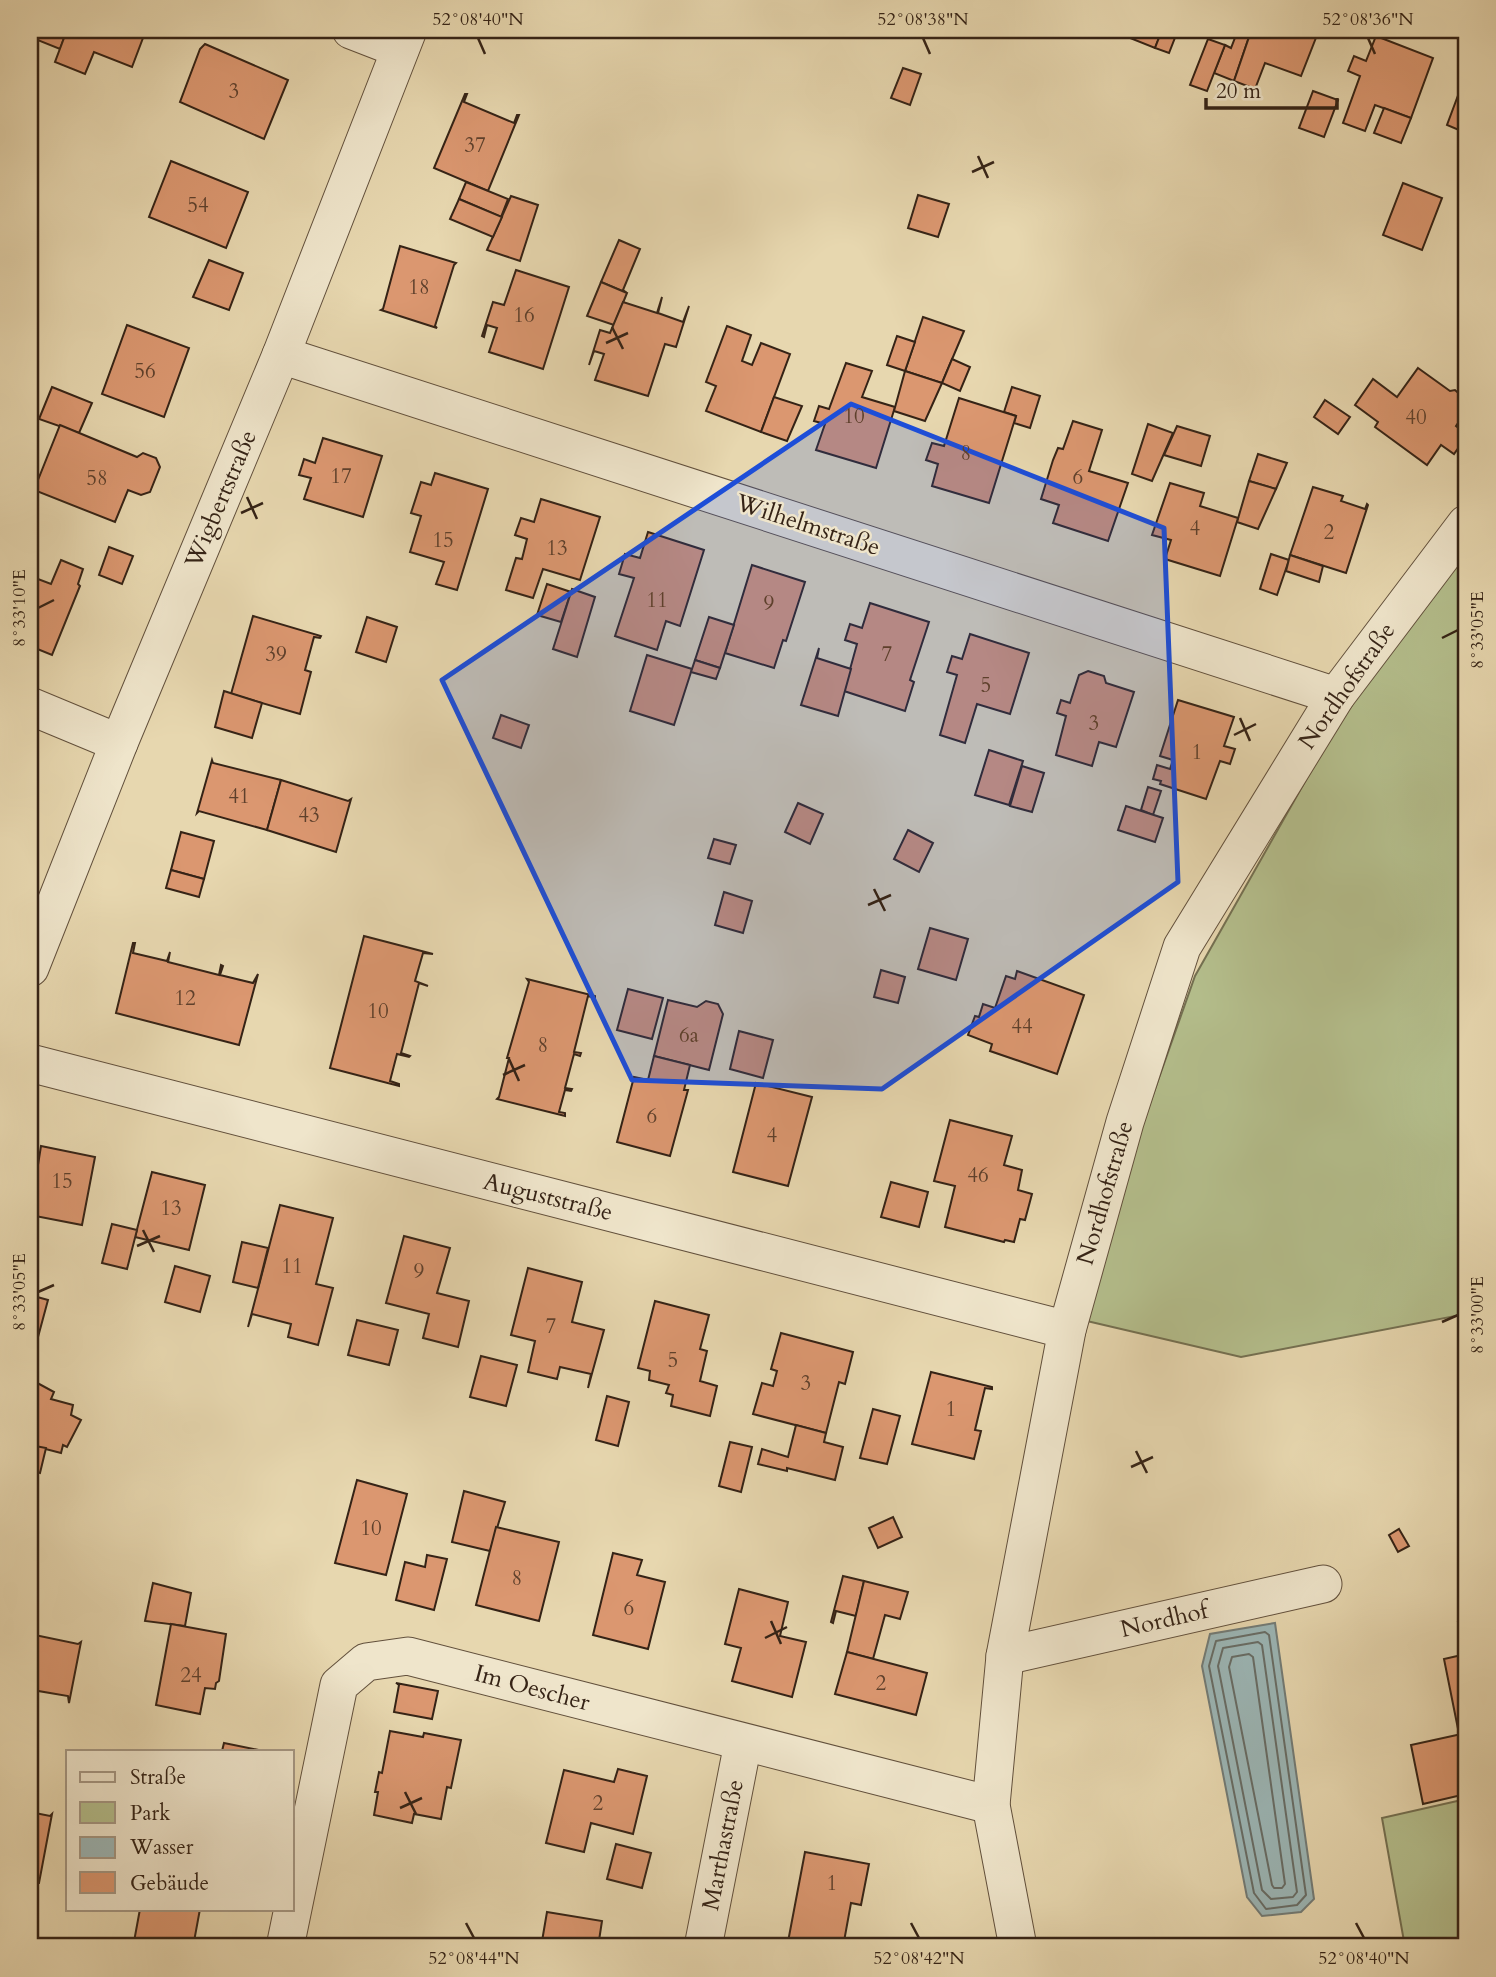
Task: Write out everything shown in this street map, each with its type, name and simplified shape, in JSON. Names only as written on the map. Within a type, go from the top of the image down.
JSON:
[{"type":"street","points":[[351,30],[404,39]]},
{"type":"street","name":"Wigbertstraße","points":[[30,968],[118,743],[281,355],[404,39]]},
{"type":"street","name":"Wilhelmstraße","points":[[281,355],[1336,695]]},
{"type":"street","name":"Nordhofstraße","points":[[1018,1947],[991,1805],[1005,1656],[1067,1330],[1125,1122],[1182,947],[1336,695],[1466,524]]},
{"type":"street","points":[[30,706],[118,743]]},
{"type":"street","name":"Auguststraße","points":[[30,1063],[1067,1330]]},
{"type":"street","name":"Nordhof","points":[[1005,1656],[1323,1584]]},
{"type":"street","name":"Im Oescher","points":[[294,1903],[339,1685],[366,1662],[408,1656],[991,1805]]},
{"type":"street","name":"Marthastraße","points":[[703,1947],[743,1743]]},
{"type":"street","name":"Im Oescher","points":[[285,1947],[293,1910]]},
{"type":"highlighted area","points":[[851,404],[1164,528],[1178,882],[882,1089],[632,1080],[442,680]]},
{"type":"green space","points":[[1466,545],[1466,1314],[1241,1357],[1074,1318],[1195,976],[1354,695]]},
{"type":"green space","points":[[1466,1799],[1466,1947],[1405,1947],[1382,1818]]},
{"type":"water","points":[[1275,1623],[1314,1899],[1301,1912],[1262,1916],[1247,1897],[1202,1666],[1210,1634]]},
{"type":"building","points":[[32,30],[67,30],[60,49],[30,37]]},
{"type":"building","points":[[67,30],[146,30],[132,67],[94,52],[85,74],[55,62]]},
{"type":"building","points":[[1122,30],[1162,30],[1155,48],[1120,34]]},
{"type":"building","points":[[1162,30],[1178,30],[1169,53],[1155,48]]},
{"type":"building","points":[[1238,30],[1250,34],[1234,81],[1214,73],[1225,45],[1231,48]]},
{"type":"building","points":[[1239,30],[1319,30],[1301,76],[1265,63],[1255,89],[1234,81],[1250,34]]},
{"type":"building","points":[[1376,36],[1433,58],[1411,118],[1375,105],[1365,131],[1343,123],[1360,76],[1348,71],[1354,56],[1366,61]]},
{"type":"building","points":[[1208,39],[1225,45],[1207,91],[1190,85]]},
{"type":"building","points":[[205,44],[288,80],[264,139],[180,102],[200,49]]},
{"type":"building","points":[[903,68],[921,74],[910,105],[891,98]]},
{"type":"building","points":[[1466,74],[1466,133],[1447,125]]},
{"type":"building","points":[[1313,91],[1338,100],[1324,137],[1299,128]]},
{"type":"building","points":[[465,94],[464,102],[514,123],[519,115],[488,191],[434,168]]},
{"type":"building","points":[[1384,108],[1411,118],[1401,143],[1374,133]]},
{"type":"building","points":[[171,161],[248,192],[226,248],[149,217]]},
{"type":"building","points":[[466,182],[508,199],[501,217],[459,199]]},
{"type":"building","points":[[1403,183],[1442,198],[1422,250],[1383,235]]},
{"type":"building","points":[[918,195],[949,204],[938,237],[908,228]]},
{"type":"building","points":[[511,196],[538,205],[520,261],[487,250]]},
{"type":"building","points":[[459,199],[502,217],[493,237],[450,219]]},
{"type":"building","points":[[619,240],[640,249],[623,290],[627,293],[601,282]]},
{"type":"building","points":[[400,246],[456,263],[435,326],[437,328],[381,310]]},
{"type":"building","points":[[209,260],[243,273],[229,310],[193,297]]},
{"type":"building","points":[[516,270],[569,287],[543,369],[489,352],[497,328],[487,325],[484,337],[482,336],[493,302],[504,305]]},
{"type":"building","points":[[601,282],[627,293],[614,325],[587,316]]},
{"type":"building","points":[[662,297],[658,313],[683,322],[689,306],[676,347],[665,344],[648,396],[595,380],[604,354],[594,351],[589,365],[600,330],[610,333],[623,302],[657,313]]},
{"type":"building","points":[[923,317],[964,331],[942,383],[905,371]]},
{"type":"building","points":[[127,325],[189,348],[164,417],[102,394]]},
{"type":"building","points":[[727,326],[751,335],[742,361],[752,365],[761,343],[790,354],[761,432],[706,411],[716,386],[706,382]]},
{"type":"building","points":[[897,336],[915,342],[905,371],[887,365]]},
{"type":"building","points":[[952,359],[970,367],[960,391],[942,383]]},
{"type":"building","points":[[846,363],[872,371],[862,397],[895,407],[876,468],[816,450],[825,424],[814,421],[819,406],[829,409]]},
{"type":"building","points":[[1418,368],[1450,391],[1455,390],[1466,400],[1466,411],[1456,426],[1466,437],[1454,454],[1441,445],[1427,465],[1375,427],[1378,422],[1355,405],[1373,379],[1397,397]]},
{"type":"building","points":[[905,371],[942,383],[925,421],[894,411]]},
{"type":"building","points":[[52,387],[92,403],[79,433],[39,419]]},
{"type":"building","points":[[1012,387],[1040,396],[1030,428],[1014,423],[1016,416],[1004,412]]},
{"type":"building","points":[[774,397],[802,406],[787,441],[761,432]]},
{"type":"building","points":[[959,398],[1016,416],[989,503],[932,486],[938,464],[926,460],[932,443],[944,446]]},
{"type":"building","points":[[1325,400],[1350,417],[1338,434],[1314,417]]},
{"type":"building","points":[[1073,421],[1102,430],[1089,471],[1128,483],[1108,541],[1053,523],[1059,505],[1041,499],[1053,460],[1058,448],[1063,449]]},
{"type":"building","points":[[1148,424],[1173,433],[1152,481],[1132,474]]},
{"type":"building","points":[[60,425],[137,457],[143,453],[156,458],[160,467],[150,492],[141,495],[128,490],[115,522],[34,490]]},
{"type":"building","points":[[1177,426],[1210,436],[1201,466],[1164,455]]},
{"type":"building","points":[[323,438],[382,456],[363,517],[304,499],[311,478],[299,475],[304,459],[315,463]]},
{"type":"building","points":[[1258,454],[1287,463],[1276,489],[1249,481]]},
{"type":"building","points":[[435,473],[488,489],[457,590],[436,584],[444,562],[410,552],[421,516],[411,513],[421,482],[431,485]]},
{"type":"building","points":[[1249,481],[1276,489],[1258,529],[1237,522]]},
{"type":"building","points":[[1170,483],[1204,493],[1200,506],[1238,518],[1220,576],[1165,559],[1171,540],[1152,535]]},
{"type":"building","points":[[1313,487],[1343,496],[1341,501],[1365,509],[1368,505],[1346,573],[1290,555]]},
{"type":"building","points":[[541,499],[600,517],[580,580],[543,569],[533,598],[506,590],[516,558],[522,559],[527,539],[515,535],[521,518],[534,522]]},
{"type":"building","points":[[648,532],[704,550],[680,626],[666,621],[657,650],[615,636],[634,578],[619,574],[625,554],[640,558]]},
{"type":"building","points":[[109,547],[133,556],[122,584],[99,575]]},
{"type":"building","points":[[1271,554],[1289,560],[1277,595],[1260,589]]},
{"type":"building","points":[[1290,555],[1323,566],[1319,582],[1286,571]]},
{"type":"building","points":[[61,560],[83,569],[78,584],[80,586],[52,655],[30,646],[30,576],[51,584]]},
{"type":"building","points":[[752,565],[805,582],[786,641],[783,640],[774,668],[725,653]]},
{"type":"building","points":[[547,584],[571,592],[561,622],[537,615]]},
{"type":"building","points":[[572,589],[595,597],[577,657],[553,649]]},
{"type":"building","points":[[870,603],[929,622],[910,680],[914,682],[905,711],[844,691],[857,644],[845,640],[850,624],[862,628]]},
{"type":"building","points":[[253,616],[321,636],[314,637],[305,670],[311,672],[300,714],[231,694]]},
{"type":"building","points":[[367,617],[397,627],[386,662],[356,652]]},
{"type":"building","points":[[709,617],[734,625],[720,668],[695,660]]},
{"type":"building","points":[[970,634],[1029,653],[1010,714],[977,704],[965,743],[940,735],[957,675],[947,672],[952,656],[962,659]]},
{"type":"building","points":[[819,648],[817,658],[851,669],[838,716],[801,705]]},
{"type":"building","points":[[647,655],[692,669],[674,725],[630,711]]},
{"type":"building","points":[[695,660],[720,668],[716,679],[691,672]]},
{"type":"building","points":[[1088,671],[1104,676],[1106,683],[1134,692],[1116,747],[1099,742],[1092,766],[1056,755],[1066,716],[1057,713],[1061,700],[1070,703],[1079,675]]},
{"type":"building","points":[[224,691],[262,703],[252,738],[215,727]]},
{"type":"building","points":[[1178,700],[1234,717],[1224,746],[1235,749],[1230,764],[1220,761],[1206,799],[1160,784],[1161,781],[1153,779],[1157,765],[1170,769],[1173,760],[1160,756]]},
{"type":"building","points":[[501,715],[529,725],[521,748],[493,738]]},
{"type":"building","points":[[989,750],[1023,761],[1009,805],[975,795]]},
{"type":"building","points":[[212,760],[213,763],[281,780],[267,830],[199,811],[197,813]]},
{"type":"building","points":[[1022,766],[1044,773],[1032,812],[1010,806]]},
{"type":"building","points":[[281,780],[348,801],[351,799],[336,852],[267,830]]},
{"type":"building","points":[[1148,787],[1161,791],[1153,815],[1141,810]]},
{"type":"building","points":[[798,803],[823,814],[810,844],[785,832]]},
{"type":"building","points":[[1126,806],[1163,818],[1155,842],[1118,830]]},
{"type":"building","points":[[908,830],[933,843],[919,872],[894,859]]},
{"type":"building","points":[[181,832],[214,841],[204,879],[171,870]]},
{"type":"building","points":[[714,839],[736,845],[730,864],[708,858]]},
{"type":"building","points":[[171,870],[204,879],[199,897],[166,888]]},
{"type":"building","points":[[724,892],[752,901],[743,933],[715,925]]},
{"type":"building","points":[[930,928],[968,939],[956,980],[918,969]]},
{"type":"building","points":[[364,936],[433,954],[423,953],[415,981],[428,986],[419,983],[401,1053],[410,1056],[397,1054],[390,1081],[399,1086],[330,1068]]},
{"type":"building","points":[[133,943],[133,953],[167,961],[170,952],[168,962],[219,975],[221,965],[220,975],[253,983],[258,974],[239,1045],[116,1013]]},
{"type":"building","points":[[881,970],[905,977],[898,1003],[874,997]]},
{"type":"building","points":[[1017,971],[1084,995],[1057,1074],[990,1051],[992,1044],[968,1035],[983,1004],[995,1008],[1006,976],[1015,979]]},
{"type":"building","points":[[527,979],[595,996],[588,996],[574,1052],[581,1053],[580,1056],[574,1054],[565,1088],[572,1089],[565,1090],[559,1112],[565,1113],[565,1116],[497,1099],[529,982]]},
{"type":"building","points":[[628,989],[663,998],[652,1039],[617,1030]]},
{"type":"building","points":[[668,1000],[697,1007],[706,1001],[718,1004],[723,1014],[709,1070],[654,1056]]},
{"type":"building","points":[[739,1031],[773,1040],[763,1078],[730,1069]]},
{"type":"building","points":[[654,1056],[690,1065],[684,1090],[688,1090],[670,1156],[617,1142],[634,1077],[648,1080]]},
{"type":"building","points":[[756,1083],[812,1097],[788,1186],[733,1172]]},
{"type":"building","points":[[950,1120],[1012,1136],[1004,1165],[1022,1170],[1018,1190],[1032,1194],[1025,1220],[1020,1219],[1014,1242],[1004,1242],[945,1227],[955,1186],[934,1181]]},
{"type":"building","points":[[41,1146],[95,1157],[82,1225],[30,1215]]},
{"type":"building","points":[[152,1172],[205,1185],[189,1250],[135,1237]]},
{"type":"building","points":[[891,1182],[928,1192],[919,1227],[881,1217]]},
{"type":"building","points":[[280,1205],[333,1218],[316,1284],[333,1288],[318,1345],[288,1337],[291,1324],[252,1314],[248,1327]]},
{"type":"building","points":[[112,1224],[137,1230],[127,1269],[102,1263]]},
{"type":"building","points":[[404,1236],[450,1248],[437,1293],[469,1301],[458,1347],[423,1338],[429,1314],[386,1303]]},
{"type":"building","points":[[242,1242],[268,1248],[258,1288],[233,1282]]},
{"type":"building","points":[[175,1266],[210,1276],[200,1312],[165,1302]]},
{"type":"building","points":[[528,1268],[582,1282],[572,1322],[604,1330],[588,1388],[591,1374],[560,1367],[557,1379],[528,1372],[535,1341],[511,1335]]},
{"type":"building","points":[[30,1295],[48,1300],[38,1337],[30,1335]]},
{"type":"building","points":[[655,1301],[709,1315],[700,1349],[707,1351],[700,1381],[717,1386],[710,1416],[671,1406],[673,1395],[666,1393],[669,1385],[649,1380],[650,1371],[638,1368]]},
{"type":"building","points":[[357,1320],[398,1330],[389,1365],[348,1355]]},
{"type":"building","points":[[781,1333],[853,1352],[845,1384],[839,1382],[826,1433],[753,1414],[762,1383],[773,1386],[777,1371],[771,1369]]},
{"type":"building","points":[[481,1356],[517,1365],[506,1406],[470,1397]]},
{"type":"building","points":[[931,1372],[992,1387],[985,1388],[975,1430],[981,1431],[974,1459],[912,1444]]},
{"type":"building","points":[[30,1379],[54,1392],[51,1399],[73,1405],[71,1415],[81,1420],[67,1447],[63,1445],[61,1453],[30,1445]]},
{"type":"building","points":[[607,1396],[629,1402],[618,1446],[596,1440]]},
{"type":"building","points":[[873,1409],[900,1416],[887,1464],[860,1458]]},
{"type":"building","points":[[796,1425],[826,1433],[824,1442],[843,1447],[835,1480],[758,1464],[762,1449],[788,1457]]},
{"type":"building","points":[[730,1442],[752,1447],[741,1492],[719,1486]]},
{"type":"building","points":[[30,1445],[46,1448],[40,1473],[30,1470]]},
{"type":"building","points":[[357,1480],[407,1494],[386,1575],[335,1563]]},
{"type":"building","points":[[464,1491],[505,1502],[490,1551],[452,1542]]},
{"type":"building","points":[[37,1496],[30,1532],[30,1497]]},
{"type":"building","points":[[893,1517],[902,1537],[878,1548],[869,1528]]},
{"type":"building","points":[[496,1527],[559,1542],[539,1621],[476,1605]]},
{"type":"building","points":[[1399,1529],[1409,1546],[1398,1552],[1389,1535]]},
{"type":"building","points":[[613,1553],[642,1560],[637,1575],[665,1582],[648,1649],[593,1635]]},
{"type":"building","points":[[427,1555],[447,1559],[434,1610],[396,1600],[405,1562],[425,1567]]},
{"type":"building","points":[[843,1576],[864,1581],[856,1616],[836,1611],[833,1623],[831,1622]]},
{"type":"building","points":[[864,1581],[908,1592],[900,1619],[885,1615],[873,1659],[847,1652]]},
{"type":"building","points":[[153,1583],[191,1593],[185,1626],[145,1621]]},
{"type":"building","points":[[739,1589],[788,1602],[780,1636],[806,1642],[792,1697],[732,1681],[741,1648],[725,1644]]},
{"type":"building","points":[[1466,1620],[1466,1648],[1464,1648],[1458,1622]]},
{"type":"building","points":[[171,1624],[226,1634],[219,1681],[215,1689],[205,1688],[200,1714],[156,1705]]},
{"type":"building","points":[[30,1634],[78,1644],[81,1642],[69,1703],[68,1696],[38,1691],[36,1697],[30,1696]]},
{"type":"building","points":[[847,1652],[927,1673],[916,1715],[835,1694]]},
{"type":"building","points":[[1466,1654],[1466,1733],[1459,1734],[1444,1659]]},
{"type":"building","points":[[396,1683],[438,1691],[432,1719],[394,1712],[399,1685]]},
{"type":"building","points":[[390,1731],[423,1737],[424,1733],[461,1740],[441,1819],[414,1814],[412,1823],[374,1815],[378,1792],[375,1792],[379,1772],[382,1773]]},
{"type":"building","points":[[1466,1733],[1466,1794],[1423,1804],[1411,1745]]},
{"type":"building","points":[[224,1743],[259,1750],[222,1750]]},
{"type":"building","points":[[618,1769],[647,1776],[633,1834],[591,1823],[584,1852],[546,1843],[564,1770],[614,1782]]},
{"type":"building","points":[[30,1812],[50,1816],[52,1814],[39,1883],[38,1876],[30,1875]]},
{"type":"building","points":[[616,1844],[651,1853],[642,1888],[607,1879]]},
{"type":"building","points":[[805,1852],[869,1864],[861,1905],[851,1903],[843,1947],[787,1947]]},
{"type":"building","points":[[140,1910],[200,1910],[193,1947],[133,1947]]},
{"type":"building","points":[[547,1912],[602,1921],[598,1947],[541,1947]]}]
